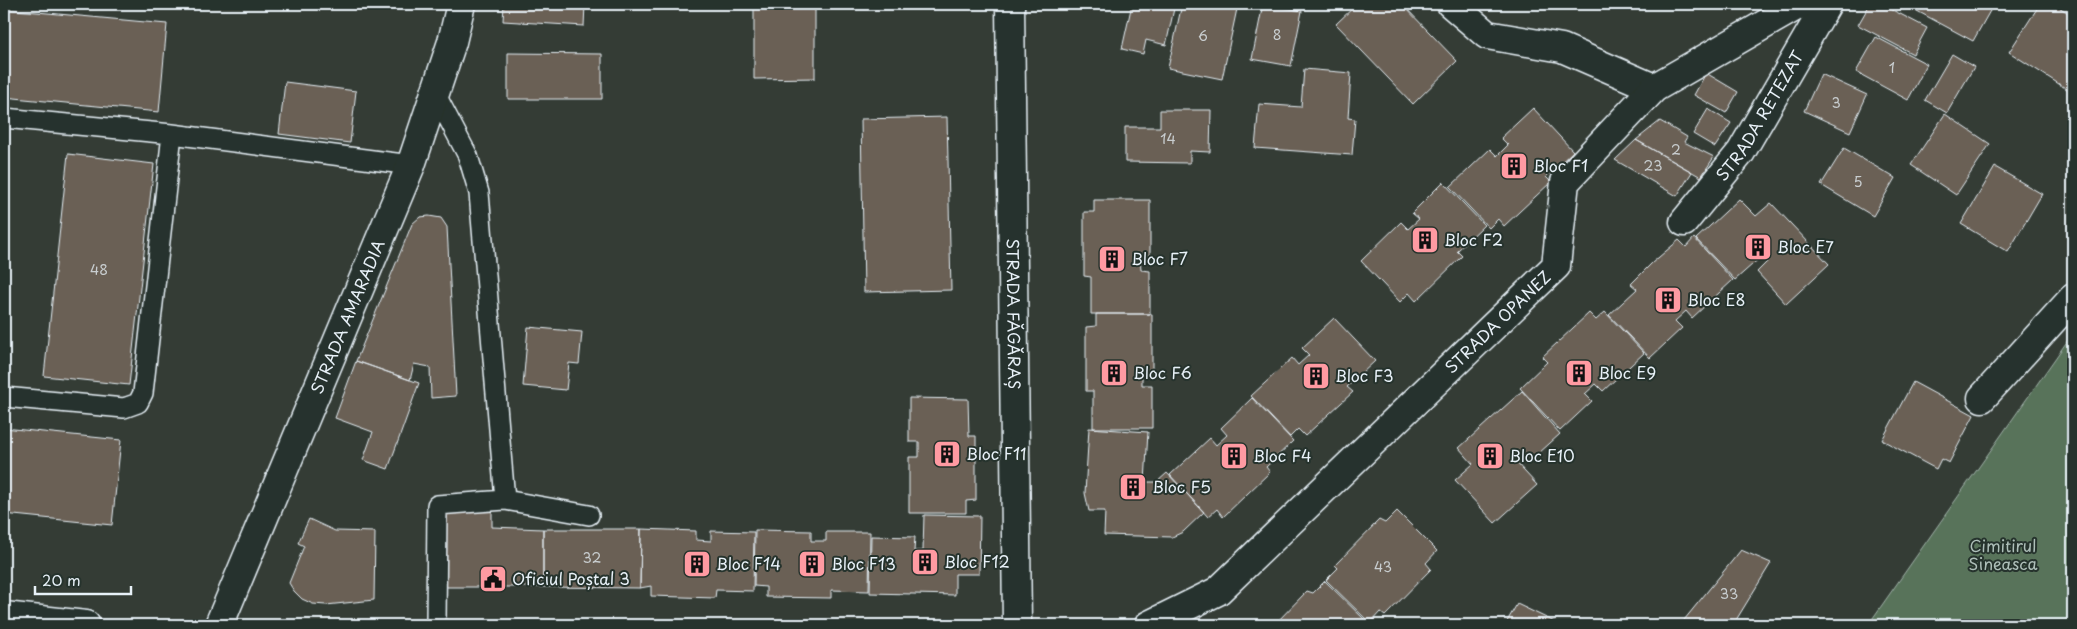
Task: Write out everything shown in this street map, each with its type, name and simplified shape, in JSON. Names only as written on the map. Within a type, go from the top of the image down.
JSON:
[{"type":"street","name":"STRADA AMARADIA","points":[[219,625],[411,165],[452,42],[461,4]]},
{"type":"street","name":"STRADA FĂGĂRAȘ","points":[[1010,4],[1017,625]]},
{"type":"street","points":[[1451,4],[1487,35],[1562,48],[1654,88]]},
{"type":"street","name":"STRADA OPANEZ","points":[[1149,625],[1218,591],[1556,266],[1564,182],[1654,88],[1800,4]]},
{"type":"street","name":"STRADA RETEZAT","points":[[1684,222],[1741,152],[1827,4]]},
{"type":"street","points":[[1982,398],[2073,298]]},
{"type":"street","points":[[4,616],[86,625]]},
{"type":"lane","points":[[435,93],[468,156],[479,193],[505,500]]},
{"type":"lane","points":[[4,118],[172,134],[411,165]]},
{"type":"lane","points":[[4,397],[124,408],[138,403],[143,394],[172,134]]},
{"type":"lane","points":[[436,625],[437,505],[505,500],[589,515]]},
{"type":"green space","name":"Cimitirul Sineasca","points":[[2073,333],[2073,625],[1868,625]]},
{"type":"building","points":[[504,4],[585,4],[584,26],[503,21]]},
{"type":"building","points":[[754,4],[815,4],[815,78],[754,79]]},
{"type":"building","points":[[1132,4],[1175,4],[1166,45],[1146,40],[1143,54],[1122,49]]},
{"type":"building","points":[[1182,4],[1238,4],[1222,79],[1168,68]]},
{"type":"building","points":[[1263,4],[1302,11],[1291,66],[1252,59]]},
{"type":"building","points":[[1357,4],[1402,4],[1457,61],[1413,104],[1336,24]]},
{"type":"building","points":[[1870,4],[1881,4],[1927,28],[1913,54],[1858,25]]},
{"type":"building","points":[[1904,4],[1982,4],[1991,9],[1973,41]]},
{"type":"building","points":[[2040,4],[2054,4],[2073,16],[2073,93],[2009,52]]},
{"type":"building","points":[[4,9],[167,24],[159,112],[4,97]]},
{"type":"building","points":[[1876,37],[1927,64],[1908,100],[1856,72]]},
{"type":"building","points":[[508,53],[602,54],[602,99],[508,99]]},
{"type":"building","points":[[1952,54],[1974,67],[1947,113],[1925,100]]},
{"type":"building","points":[[1304,69],[1351,73],[1348,118],[1355,119],[1352,155],[1255,148],[1259,104],[1301,107]]},
{"type":"building","points":[[1706,73],[1738,92],[1726,113],[1694,95]]},
{"type":"building","points":[[1821,74],[1867,95],[1850,132],[1804,111]]},
{"type":"building","points":[[285,82],[356,91],[350,143],[279,134]]},
{"type":"building","name":"Bloc F1","points":[[1533,108],[1573,151],[1546,177],[1551,182],[1504,226],[1498,219],[1489,228],[1450,187],[1490,149],[1497,156],[1508,145],[1501,138]]},
{"type":"building","points":[[1708,109],[1731,123],[1715,147],[1693,134]]},
{"type":"building","points":[[1160,110],[1211,110],[1210,152],[1190,151],[1190,163],[1125,162],[1125,127],[1160,127]]},
{"type":"building","points":[[1945,114],[1990,144],[1956,195],[1911,165]]},
{"type":"building","points":[[947,117],[951,290],[864,292],[861,119]]},
{"type":"building","points":[[1660,121],[1687,137],[1684,142],[1714,157],[1701,177],[1636,140]]},
{"type":"building","points":[[1636,140],[1692,172],[1677,196],[1615,160]]},
{"type":"building","points":[[1844,148],[1895,178],[1873,216],[1821,185]]},
{"type":"building","points":[[68,154],[154,164],[129,385],[44,376]]},
{"type":"building","points":[[1995,167],[2042,194],[2008,252],[1961,224]]},
{"type":"building","name":"Bloc F2","points":[[1443,182],[1484,225],[1457,251],[1462,256],[1416,301],[1409,293],[1400,302],[1361,261],[1401,222],[1408,229],[1419,219],[1412,213]]},
{"type":"building","name":"Bloc E7","points":[[1739,199],[1756,216],[1771,203],[1829,264],[1786,304],[1757,272],[1767,262],[1762,256],[1735,280],[1696,239]]},
{"type":"building","name":"Bloc F7","points":[[1094,200],[1150,200],[1150,256],[1140,256],[1141,270],[1150,271],[1150,314],[1091,314],[1091,277],[1084,276],[1084,212],[1094,212]]},
{"type":"building","points":[[420,217],[441,218],[447,227],[456,396],[431,398],[430,367],[414,364],[410,380],[356,361],[412,224]]},
{"type":"building","name":"Bloc E8","points":[[1694,238],[1733,280],[1692,318],[1686,311],[1675,321],[1682,328],[1650,358],[1609,315],[1637,289],[1631,284],[1652,263],[1679,240],[1686,247]]},
{"type":"building","name":"Bloc E9","points":[[1605,312],[1644,353],[1603,391],[1596,384],[1585,394],[1592,401],[1560,431],[1520,388],[1547,362],[1542,357],[1589,313],[1596,320]]},
{"type":"building","name":"Bloc F6","points":[[1096,314],[1152,314],[1152,370],[1143,370],[1142,385],[1152,385],[1152,428],[1093,428],[1093,391],[1086,391],[1086,327],[1096,326]]},
{"type":"building","name":"Bloc F3","points":[[1334,318],[1375,361],[1347,387],[1353,392],[1305,436],[1298,429],[1290,437],[1251,396],[1292,358],[1298,365],[1309,355],[1302,348]]},
{"type":"building","points":[[528,327],[582,332],[579,364],[569,363],[566,390],[523,386]]},
{"type":"building","points":[[356,361],[419,383],[388,469],[363,460],[373,432],[335,418]]},
{"type":"building","points":[[1913,382],[1974,415],[1949,463],[1941,459],[1936,469],[1882,440]]},
{"type":"building","name":"Bloc E10","points":[[1522,391],[1560,434],[1528,463],[1519,453],[1512,458],[1537,485],[1495,523],[1455,480],[1473,464],[1459,448]]},
{"type":"building","name":"Bloc F11","points":[[909,398],[968,399],[969,436],[976,436],[976,500],[966,501],[966,513],[909,513],[909,457],[919,457],[919,442],[909,442]]},
{"type":"building","name":"Bloc F4","points":[[1252,398],[1293,441],[1266,467],[1270,472],[1223,517],[1217,509],[1208,517],[1170,475],[1210,438],[1216,445],[1227,435],[1221,428]]},
{"type":"building","points":[[4,428],[121,440],[112,525],[4,514]]},
{"type":"building","name":"Bloc F5","points":[[1089,428],[1148,432],[1145,482],[1157,482],[1167,473],[1204,512],[1183,532],[1172,537],[1104,535],[1105,511],[1089,511],[1085,493]]},
{"type":"building","points":[[444,509],[492,509],[492,527],[543,529],[543,587],[443,587]]},
{"type":"building","points":[[1397,511],[1437,551],[1426,563],[1431,569],[1385,616],[1380,612],[1370,623],[1326,580],[1338,568],[1335,565],[1379,520],[1385,523]]},
{"type":"building","name":"Bloc F12","points":[[924,515],[980,516],[979,574],[955,574],[955,595],[870,593],[871,536],[915,537],[914,551],[923,551]]},
{"type":"building","points":[[309,519],[335,531],[375,532],[374,600],[326,605],[313,604],[302,599],[294,591],[289,583],[304,546],[298,543]]},
{"type":"building","points":[[543,529],[641,529],[640,588],[543,587]]},
{"type":"building","name":"Bloc F14","points":[[641,529],[696,531],[696,540],[711,541],[711,531],[754,532],[753,591],[716,590],[715,598],[651,596],[651,586],[640,588]]},
{"type":"building","name":"Bloc F13","points":[[755,530],[811,531],[811,541],[826,541],[826,532],[870,532],[869,591],[831,590],[831,598],[766,597],[766,587],[754,586]]},
{"type":"building","points":[[1741,550],[1771,563],[1733,625],[1680,625]]},
{"type":"building","points":[[1325,581],[1366,621],[1362,625],[1274,625],[1307,591],[1313,593]]},
{"type":"building","points":[[1517,604],[1561,625],[1505,625]]},
{"type":"place","name":"Bloc F1","points":[[1514,166]]},
{"type":"place","name":"Bloc F2","points":[[1425,240]]},
{"type":"place","name":"Bloc E7","points":[[1758,247]]},
{"type":"place","name":"Bloc F7","points":[[1112,259]]},
{"type":"place","name":"Bloc E8","points":[[1668,300]]},
{"type":"place","name":"Bloc F6","points":[[1114,373]]},
{"type":"place","name":"Bloc E9","points":[[1579,373]]},
{"type":"place","name":"Bloc F3","points":[[1316,376]]},
{"type":"place","name":"Bloc F11","points":[[947,454]]},
{"type":"place","name":"Bloc F4","points":[[1234,456]]},
{"type":"place","name":"Bloc E10","points":[[1490,456]]},
{"type":"place","name":"Bloc F5","points":[[1133,487]]},
{"type":"place","name":"Bloc F12","points":[[925,562]]},
{"type":"place","name":"Bloc F14","points":[[697,564]]},
{"type":"place","name":"Bloc F13","points":[[812,564]]},
{"type":"place","name":"Oficiul Poștal 3","points":[[493,579]]}]
